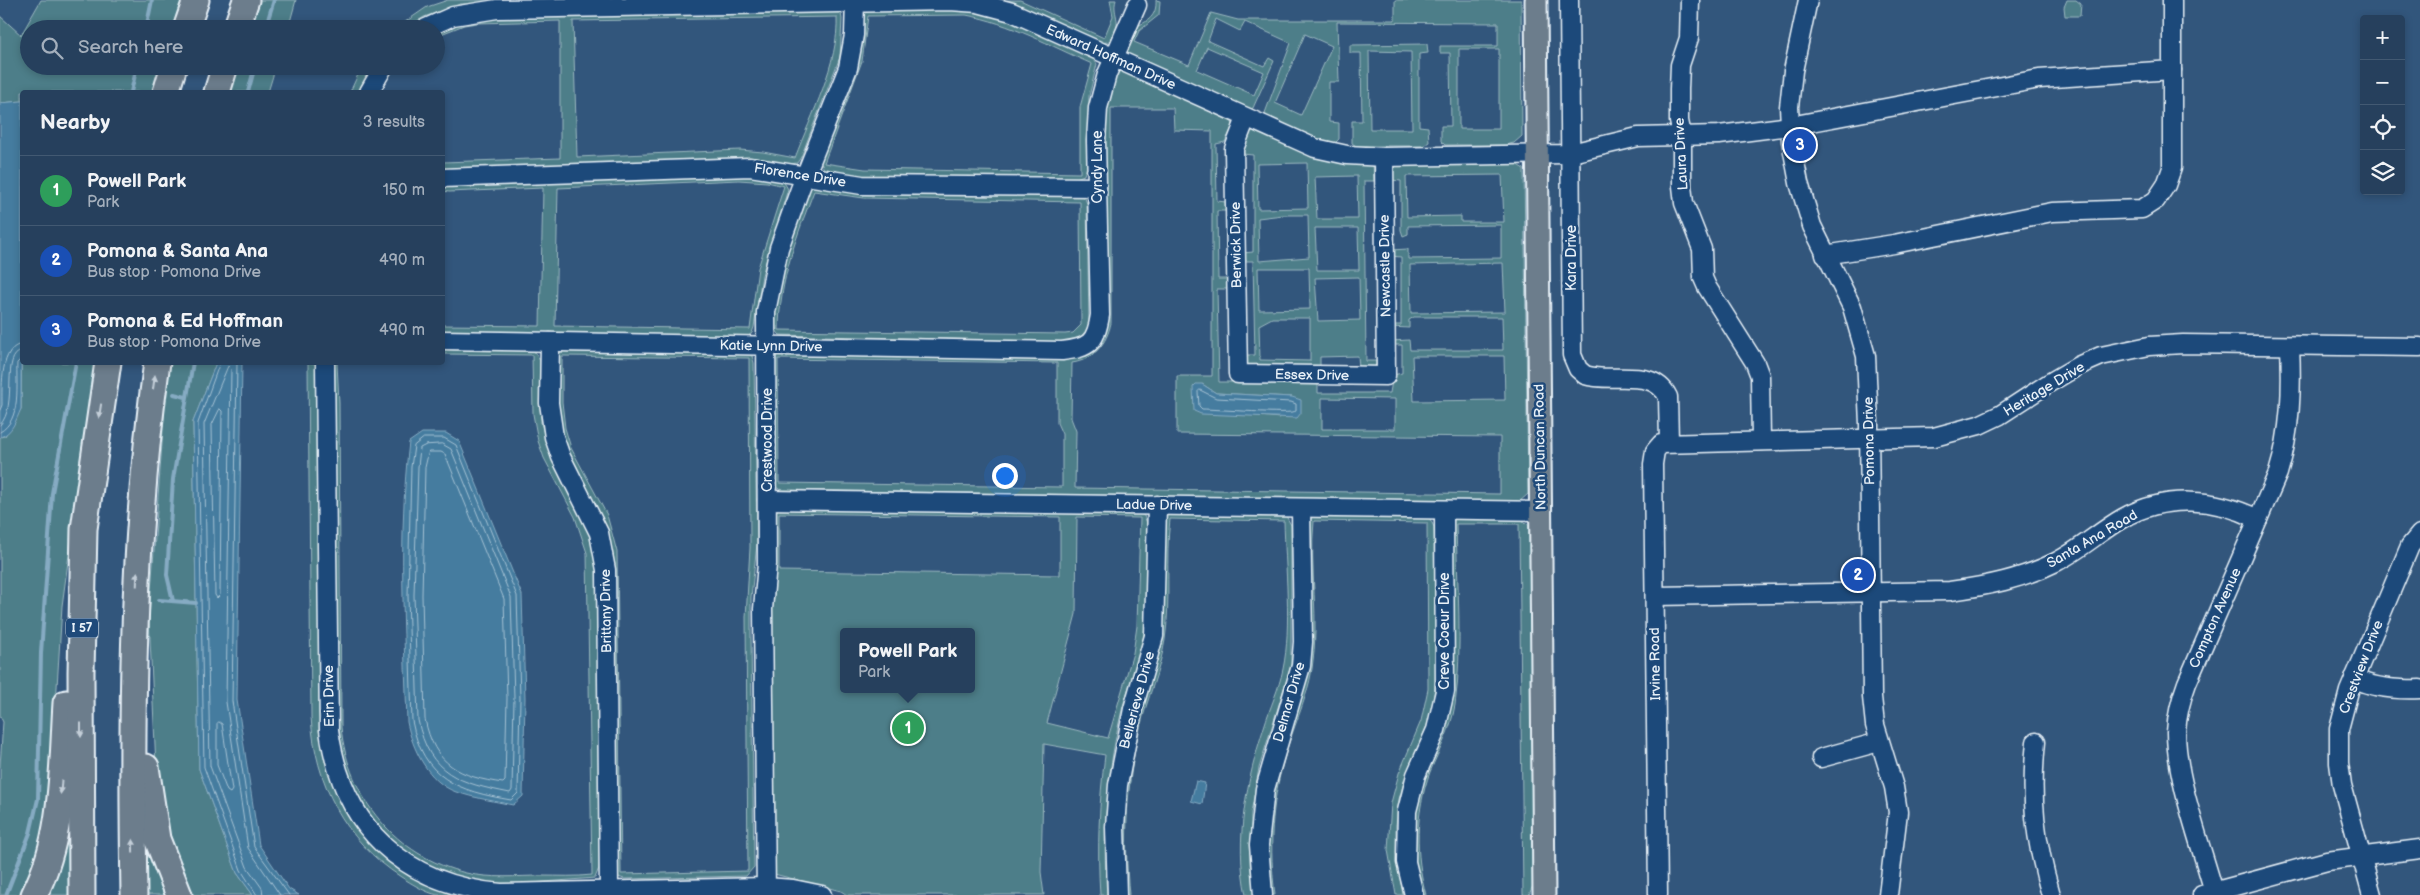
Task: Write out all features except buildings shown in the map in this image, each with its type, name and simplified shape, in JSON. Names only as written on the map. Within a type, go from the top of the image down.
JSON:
[{"type":"highway","points":[[189,20],[196,0]]},
{"type":"highway","points":[[239,20],[246,0]]},
{"type":"highway","points":[[167,90],[171,75]]},
{"type":"highway","points":[[218,90],[222,75]]},
{"type":"highway","name":"I 57","points":[[82,895],[81,672],[84,529],[108,365]]},
{"type":"highway","points":[[134,895],[132,729],[135,619],[143,481],[157,365]]},
{"type":"highway","points":[[34,895],[52,843],[58,814],[67,681],[84,529]]},
{"type":"highway","points":[[135,619],[152,816],[162,856],[179,895]]},
{"type":"main road","name":"North Duncan Road","points":[[1536,0],[1544,895]]},
{"type":"street","name":"Kara Drive","points":[[1569,0],[1572,355],[1578,369],[1591,377],[1645,379],[1665,391],[1668,397],[1670,442]]},
{"type":"street","name":"Laura Drive","points":[[1690,0],[1689,38],[1680,65],[1678,122],[1682,135],[1684,203],[1699,236],[1704,278],[1734,332],[1755,363],[1760,376],[1761,441]]},
{"type":"street","name":"Pomona Drive","points":[[1808,0],[1793,70],[1790,126],[1797,178],[1804,201],[1825,254],[1852,307],[1863,340],[1868,372],[1872,697],[1878,742],[1894,787],[1898,812],[1888,895]]},
{"type":"street","points":[[1825,254],[1894,244],[2052,212],[2142,209],[2156,200],[2166,185],[2172,168],[2172,0]]},
{"type":"street","name":"Edward Hoffman Drive","points":[[444,20],[453,16],[497,9],[950,1],[991,5],[1315,148],[1347,154],[1384,157],[1570,153],[1638,138],[1682,135],[1720,136],[1790,126],[2039,79],[2172,70]]},
{"type":"street","name":"Crestwood Drive","points":[[766,891],[763,609],[767,564],[766,312],[779,248],[848,68],[854,35],[855,2]]},
{"type":"street","name":"Cyndy Lane","points":[[1095,337],[1100,315],[1097,187],[1098,108],[1101,91],[1137,5]]},
{"type":"street","points":[[370,90],[379,75]]},
{"type":"street","name":"Berwick Drive","points":[[1238,374],[1234,149],[1246,118]]},
{"type":"street","name":"Newcastle Drive","points":[[1384,157],[1386,376]]},
{"type":"street","name":"Florence Drive","points":[[445,178],[750,167],[862,185],[1097,187]]},
{"type":"street","name":"Katie Lynn Drive","points":[[445,340],[1062,351],[1084,347],[1095,337]]},
{"type":"street","name":"Brittany Drive","points":[[550,342],[549,402],[554,437],[561,457],[599,533],[606,570],[609,890]]},
{"type":"street","name":"Heritage Drive","points":[[1670,442],[1870,440],[1934,437],[1979,425],[2000,415],[2078,366],[2126,350],[2183,344],[2420,347]]},
{"type":"street","name":"Compton Avenue","points":[[2208,893],[2177,752],[2177,720],[2187,683],[2278,473],[2286,449],[2290,405],[2290,346]]},
{"type":"street","name":"Erin Drive","points":[[325,365],[329,722],[332,753],[338,775],[357,814],[368,828],[389,850],[407,864],[451,885],[477,891],[540,894],[609,890],[766,891],[793,889],[822,895]]},
{"type":"street","name":"Essex Drive","points":[[1238,374],[1386,376]]},
{"type":"street","name":"Irvine Road","points":[[1658,895],[1654,456],[1657,447],[1670,442]]},
{"type":"street","name":"Ladue Drive","points":[[767,500],[1541,511]]},
{"type":"street","name":"Santa Ana Road","points":[[1655,596],[1950,591],[2013,579],[2056,561],[2122,518],[2162,504],[2187,501],[2207,502],[2244,512],[2258,519]]},
{"type":"street","name":"Bellerieve Drive","points":[[1117,895],[1114,827],[1118,785],[1131,717],[1154,636],[1157,505]]},
{"type":"street","name":"Delmar Drive","points":[[1263,895],[1259,844],[1265,790],[1301,666],[1303,642],[1301,508]]},
{"type":"street","name":"Creve Coeur Drive","points":[[1414,895],[1406,862],[1407,811],[1416,775],[1436,730],[1445,692],[1444,510]]},
{"type":"street","name":"Crestview Drive","points":[[2372,895],[2342,785],[2338,740],[2341,716],[2354,678],[2410,546],[2420,534]]},
{"type":"street","points":[[2354,678],[2370,685],[2420,689]]},
{"type":"street","points":[[1821,758],[1878,742]]},
{"type":"street","points":[[2036,742],[2033,772],[2035,832],[2051,895]]},
{"type":"street","points":[[2208,893],[2319,863],[2361,855],[2420,849]]},
{"type":"green space","points":[[41,0],[182,0],[176,20],[30,20]]},
{"type":"green space","points":[[258,0],[296,0],[290,20],[250,20]]},
{"type":"green space","points":[[448,0],[538,0],[460,4],[420,20],[408,20],[427,7]]},
{"type":"green space","points":[[1001,0],[1020,0],[1104,38],[1113,16],[1110,0],[1116,0],[1116,30],[1108,42],[1099,43]]},
{"type":"green space","points":[[1156,0],[1160,1],[1159,15],[1139,31],[1134,42],[1189,65],[1211,13],[1238,20],[1395,20],[1395,0],[1521,0],[1522,136],[1514,143],[1505,145],[1445,145],[1441,141],[1441,126],[1451,126],[1450,53],[1440,53],[1440,46],[1498,46],[1498,23],[1337,22],[1339,82],[1329,82],[1329,122],[1339,123],[1339,139],[1334,144],[1304,135],[1267,118],[1265,113],[1291,43],[1245,22],[1240,31],[1216,19],[1208,41],[1264,66],[1269,58],[1274,61],[1253,108],[1250,110],[1130,57],[1125,50],[1134,27],[1151,18],[1156,6]],"holes":[[[1305,34],[1332,46],[1301,115],[1275,103]],[[1207,47],[1264,72],[1254,95],[1197,70]],[[1459,49],[1499,49],[1499,129],[1459,129]]]},
{"type":"green space","points":[[2067,0],[2076,0],[2081,4],[2080,16],[2065,16],[2064,7]]},
{"type":"green space","points":[[873,9],[965,9],[1008,19],[1092,57],[1097,64],[1089,96],[1087,166],[1084,175],[1073,179],[866,177],[824,169],[820,161],[861,19],[865,12]],"holes":[[[966,15],[1030,36],[1092,64],[1080,107],[1080,173],[865,169],[824,163],[862,61],[868,16]]]},
{"type":"green space","points":[[834,10],[841,13],[842,19],[840,57],[801,157],[797,163],[790,164],[757,158],[737,158],[445,169],[445,162],[560,158],[560,21],[477,23],[464,25],[445,32],[445,25],[464,18]],"holes":[[[837,17],[834,52],[823,89],[795,158],[740,150],[577,157],[573,21]]]},
{"type":"green space","points":[[0,16],[20,34],[20,75],[158,75],[154,90],[20,90],[20,101],[0,103]]},
{"type":"green space","points":[[1427,44],[1428,53],[1419,54],[1419,126],[1428,127],[1429,142],[1423,146],[1356,146],[1352,143],[1352,121],[1362,121],[1361,53],[1350,53],[1350,45]],"holes":[[[1369,51],[1411,52],[1412,129],[1370,129]]]},
{"type":"green space","points":[[1118,71],[1127,72],[1232,122],[1233,126],[1225,142],[1216,144],[1217,201],[1226,202],[1226,211],[1217,211],[1218,279],[1228,279],[1228,289],[1217,289],[1219,382],[1318,382],[1318,393],[1390,393],[1393,375],[1402,373],[1402,345],[1392,345],[1391,341],[1409,340],[1410,350],[1503,350],[1502,317],[1414,317],[1409,320],[1409,328],[1391,327],[1391,325],[1401,325],[1401,257],[1390,256],[1390,250],[1408,249],[1408,259],[1501,258],[1501,225],[1408,226],[1408,234],[1403,236],[1401,230],[1401,181],[1391,180],[1391,164],[1514,163],[1524,169],[1528,494],[1519,502],[782,490],[775,487],[773,365],[775,356],[786,352],[1092,346],[1102,123],[1110,77]],"holes":[[[1111,108],[1173,108],[1174,130],[1212,131],[1212,376],[1177,376],[1177,434],[1500,437],[1500,494],[1075,488],[1076,431],[1071,418],[1072,363],[1093,354],[1103,344],[1111,323]],[[1502,175],[1504,222],[1461,222],[1461,216],[1407,217],[1406,176]],[[1503,263],[1505,312],[1411,313],[1410,265]],[[1412,356],[1504,356],[1505,400],[1414,401]],[[778,359],[1057,363],[1057,423],[1062,434],[1062,487],[779,483]],[[1202,384],[1216,393],[1292,397],[1280,418],[1238,414]],[[1322,398],[1395,399],[1395,429],[1322,429]]]},
{"type":"green space","points":[[231,75],[273,75],[269,90],[227,90]]},
{"type":"green space","points":[[358,75],[366,75],[359,90],[351,90]]},
{"type":"green space","points":[[1252,130],[1373,164],[1374,181],[1364,181],[1366,361],[1376,361],[1376,367],[1359,368],[1358,356],[1320,357],[1320,367],[1245,365],[1245,355],[1255,355],[1253,261],[1244,261],[1243,253],[1253,252],[1253,155],[1242,154],[1242,144],[1249,131]],"holes":[[[1307,163],[1308,208],[1258,209],[1257,164]],[[1357,176],[1358,219],[1317,219],[1315,177]],[[1308,215],[1309,257],[1259,261],[1258,218]],[[1315,228],[1358,228],[1359,270],[1317,270]],[[1258,268],[1309,268],[1310,309],[1259,310]],[[1359,277],[1360,320],[1318,321],[1315,278]],[[1272,318],[1310,318],[1310,361],[1260,360],[1259,325]]]},
{"type":"green space","points":[[742,173],[782,179],[788,189],[762,275],[754,327],[752,333],[747,337],[445,331],[445,325],[540,326],[543,188],[445,191],[445,184]],"holes":[[[739,180],[767,182],[784,186],[758,268],[750,329],[555,326],[558,188]]]},
{"type":"green space","points":[[814,185],[1076,194],[1085,198],[1087,204],[1089,324],[1086,331],[1069,342],[780,335],[774,324],[777,287],[790,240],[810,187]],"holes":[[[814,191],[864,198],[1080,202],[1081,325],[1073,333],[1065,334],[779,330],[782,294],[790,259]]]},
{"type":"green space","points":[[445,347],[528,348],[536,353],[540,361],[541,423],[550,454],[588,527],[597,572],[599,868],[595,878],[506,885],[467,881],[438,873],[400,851],[362,810],[335,736],[330,365],[337,365],[339,403],[341,727],[346,753],[354,777],[365,800],[380,820],[398,838],[418,853],[441,865],[466,873],[485,876],[592,875],[587,553],[575,517],[544,458],[538,441],[533,414],[532,355],[445,354]]},
{"type":"green space","points":[[567,349],[745,352],[752,356],[754,363],[757,544],[751,597],[754,867],[746,876],[624,879],[616,876],[611,588],[557,426],[554,359],[559,352]],"holes":[[[562,356],[749,358],[750,548],[746,617],[748,871],[621,874],[617,552],[607,515],[571,448],[565,428],[562,402]]]},
{"type":"green space","points":[[21,365],[95,365],[62,606],[49,817],[39,859],[23,895],[0,895],[0,766],[3,722],[0,716],[0,437],[5,436],[21,409]]},
{"type":"green space","points":[[168,365],[215,365],[193,422],[199,769],[237,873],[253,895],[192,895],[174,852],[157,787],[149,618]]},
{"type":"green space","points":[[308,365],[316,365],[319,713],[326,760],[341,803],[367,840],[384,856],[412,874],[469,895],[438,895],[419,888],[381,862],[363,846],[336,808],[326,787],[319,765],[311,717]]},
{"type":"green space","points":[[785,506],[1137,512],[1144,516],[1147,523],[1147,597],[1143,641],[1125,698],[1113,753],[1107,800],[1105,848],[1107,895],[1100,895],[1099,860],[1101,790],[1105,755],[1044,744],[1041,872],[1044,895],[847,895],[841,891],[774,874],[769,678],[774,509]],"holes":[[[779,513],[1060,517],[1060,575],[779,571]],[[1077,517],[1140,518],[1137,626],[1133,653],[1108,738],[1047,723],[1076,614]]]},
{"type":"green space","points":[[1176,510],[1286,516],[1291,525],[1291,666],[1259,768],[1251,813],[1250,864],[1254,895],[1246,895],[1241,853],[1242,831],[1252,768],[1279,684],[1286,652],[1288,615],[1284,521],[1170,519],[1167,625],[1160,663],[1135,749],[1127,811],[1129,895],[1122,895],[1119,854],[1133,729],[1161,522],[1166,515]]},
{"type":"green space","points":[[1315,515],[1420,515],[1430,519],[1434,527],[1436,679],[1431,716],[1407,772],[1399,799],[1396,825],[1396,853],[1403,895],[1396,895],[1388,850],[1391,803],[1399,773],[1421,721],[1428,689],[1427,523],[1314,521],[1315,632],[1312,669],[1307,692],[1287,748],[1276,793],[1272,827],[1275,895],[1268,895],[1266,811],[1302,680],[1310,518]]},
{"type":"green space","points":[[1461,515],[1519,518],[1529,525],[1533,885],[1529,895],[1523,895],[1519,524],[1456,524],[1459,661],[1455,705],[1451,723],[1430,772],[1419,818],[1418,849],[1426,895],[1420,895],[1413,874],[1411,815],[1442,728],[1452,521]]},
{"type":"green space","points":[[68,805],[70,895],[42,895]]},
{"type":"green space","points":[[146,823],[169,895],[146,895]]},
{"type":"water","points":[[20,101],[21,365],[21,409],[11,430],[0,437],[0,103]]},
{"type":"water","points":[[215,365],[242,365],[237,700],[259,845],[289,889],[299,895],[253,895],[237,873],[199,769],[193,422]]},
{"type":"water","points":[[1196,384],[1202,384],[1216,393],[1292,397],[1301,400],[1301,413],[1297,418],[1201,414],[1194,411],[1193,387]]},
{"type":"water","points":[[422,433],[446,433],[459,441],[522,595],[525,698],[523,796],[513,805],[470,796],[446,787],[437,780],[423,763],[409,732],[403,617],[404,512],[409,442]]},
{"type":"water","points":[[1196,781],[1205,783],[1202,804],[1191,801]]},
{"type":"waterway","points":[[148,20],[152,0]]},
{"type":"waterway","points":[[268,20],[274,0]]},
{"type":"waterway","points":[[131,90],[135,75]]},
{"type":"waterway","points":[[249,90],[253,75]]},
{"type":"waterway","points":[[6,895],[30,833],[38,799],[41,653],[52,493],[75,365]]},
{"type":"waterway","points":[[173,601],[167,575],[173,479],[192,365]]},
{"type":"waterway","points":[[174,394],[186,397]]},
{"type":"waterway","points":[[159,600],[196,603]]},
{"type":"place","name":"Pomona & Ed Hoffman","points":[[1800,145]]},
{"type":"place","name":"Pomona & Santa Ana","points":[[1858,575]]},
{"type":"place","name":"Powell Park","points":[[908,728]]}]
